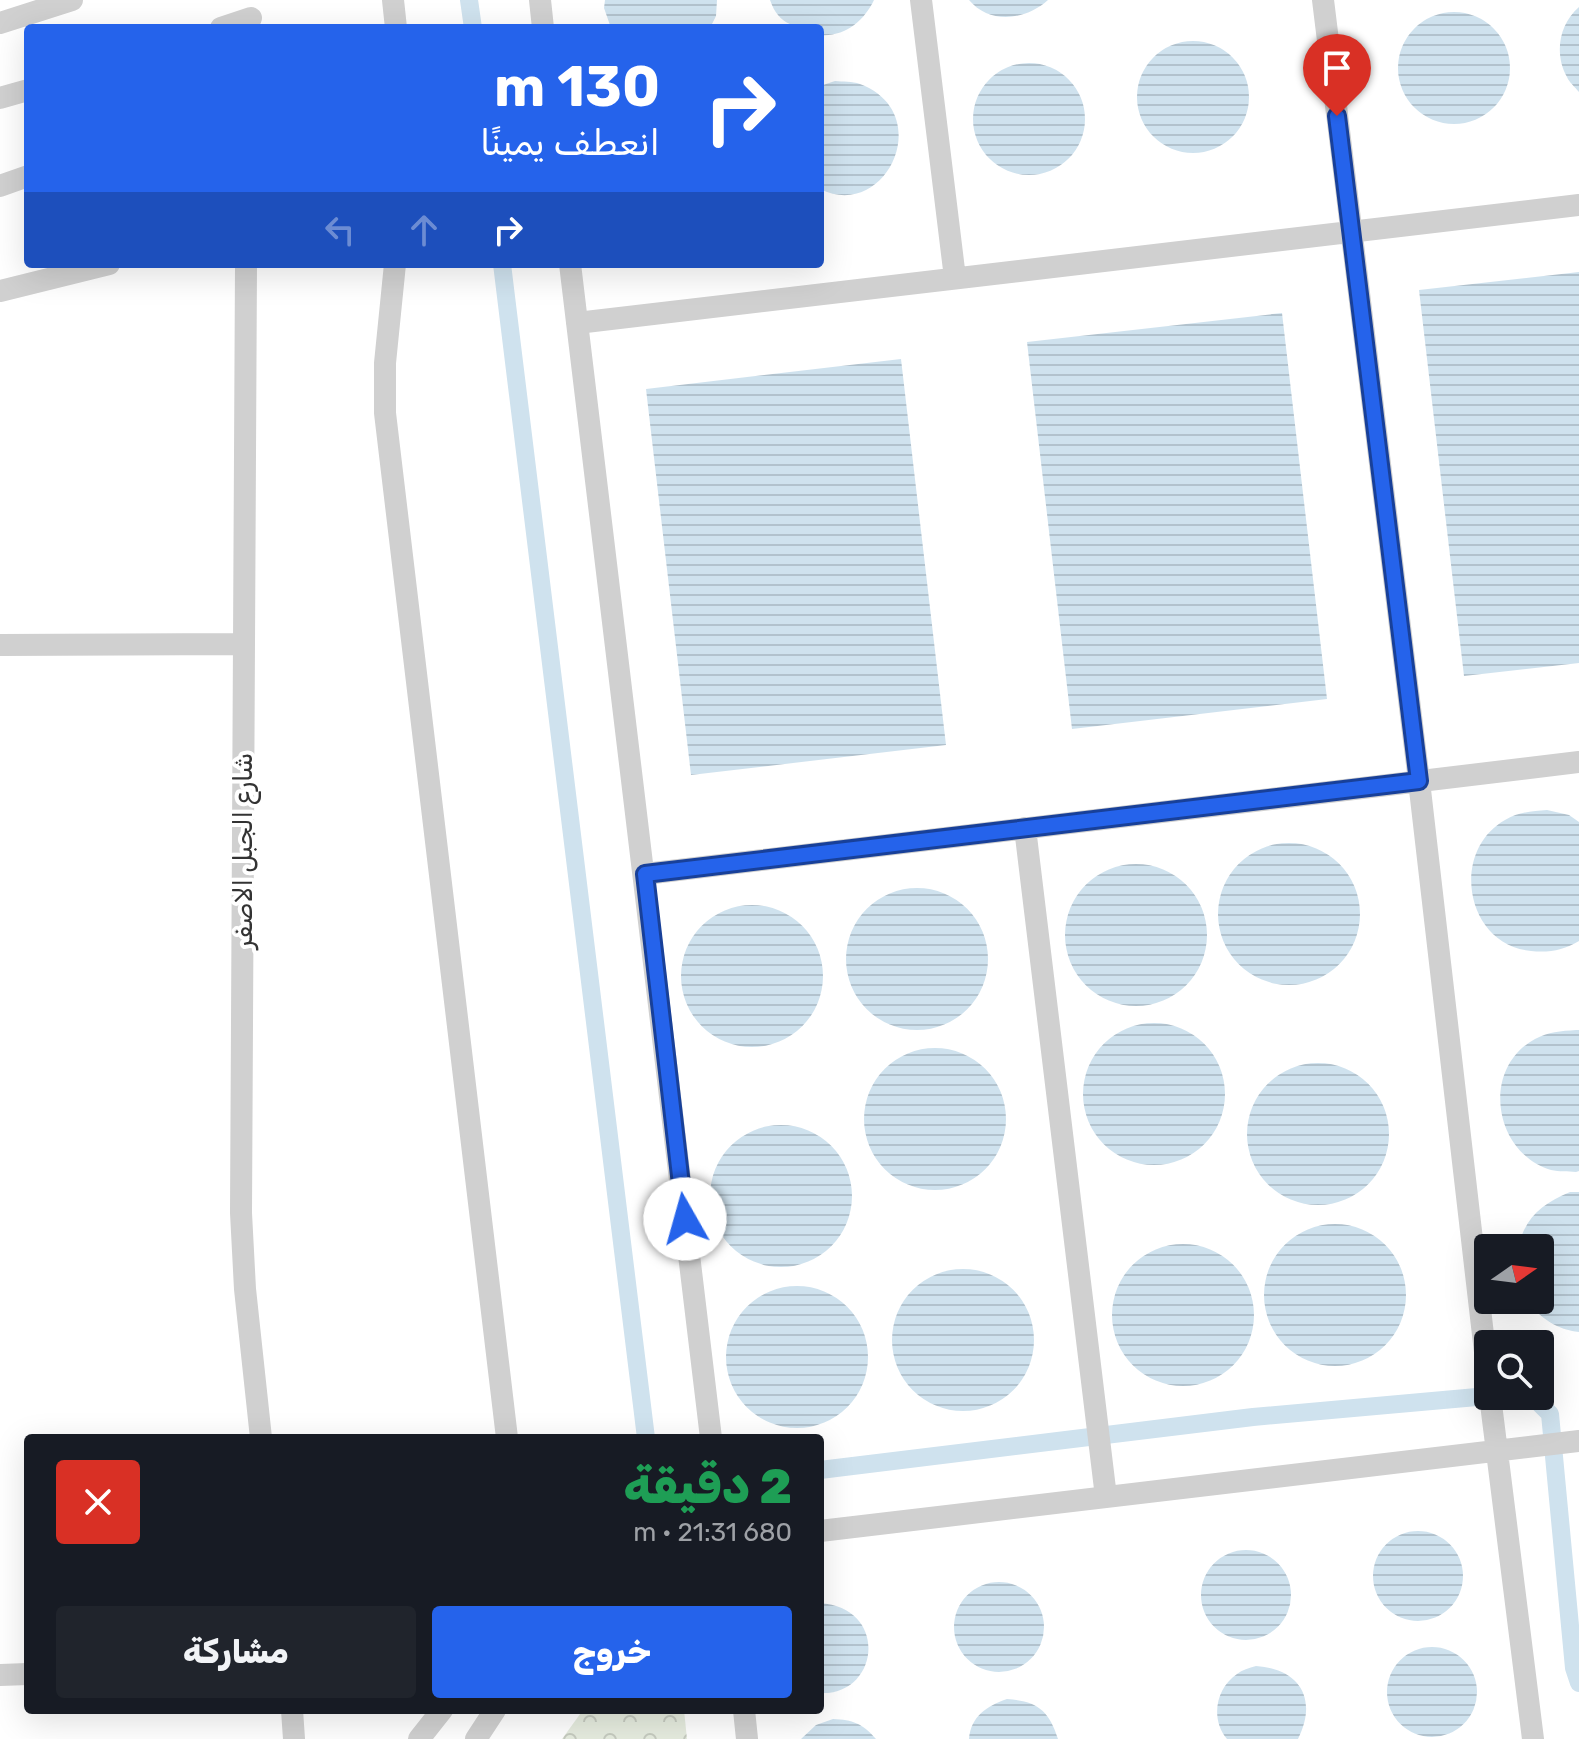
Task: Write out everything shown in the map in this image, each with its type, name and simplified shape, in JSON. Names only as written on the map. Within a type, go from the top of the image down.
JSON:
[{"type":"street","points":[[0,23],[72,0]]},
{"type":"street","points":[[393,0],[396,24]]},
{"type":"street","points":[[540,0],[543,24]]},
{"type":"street","points":[[921,0],[955,278]]},
{"type":"street","points":[[1323,0],[1482,1330]]},
{"type":"street","points":[[230,24],[251,15]]},
{"type":"street","points":[[0,98],[24,91]]},
{"type":"street","points":[[0,186],[24,177]]},
{"type":"street","points":[[577,323],[1579,205]]},
{"type":"street","points":[[0,291],[75,268]]},
{"type":"street","name":"شارع الجبل الاصفر","points":[[246,268],[241,1213],[245,1289],[261,1434]]},
{"type":"street","points":[[395,268],[385,363],[386,426],[507,1434]]},
{"type":"street","points":[[570,268],[711,1434]]},
{"type":"street","points":[[0,645],[244,644]]},
{"type":"street","points":[[645,874],[1579,762]]},
{"type":"street","points":[[1025,828],[1106,1497]]},
{"type":"street","points":[[1492,1410],[1533,1739]]},
{"type":"street","points":[[824,1531],[1579,1441]]},
{"type":"street","points":[[0,1675],[24,1674]]},
{"type":"street","points":[[292,1714],[294,1739]]},
{"type":"street","points":[[419,1739],[439,1714]]},
{"type":"street","points":[[476,1739],[492,1714]]},
{"type":"street","points":[[744,1714],[747,1739]]},
{"type":"green space","points":[[580,1714],[684,1714],[687,1739],[562,1739]]},
{"type":"water","points":[[605,0],[717,0],[712,24],[610,24],[604,8]]},
{"type":"water","points":[[770,0],[874,0],[865,15],[853,26],[829,35],[824,35],[824,24],[789,24],[774,9]]},
{"type":"water","points":[[969,0],[1048,0],[1029,12],[1008,17],[987,13]]},
{"type":"water","points":[[1579,7],[1579,92],[1563,68],[1560,49],[1567,22]]},
{"type":"water","points":[[1454,12],[1476,16],[1494,28],[1506,46],[1510,68],[1506,90],[1494,108],[1476,120],[1454,124],[1432,120],[1414,108],[1402,90],[1398,68],[1402,46],[1414,28],[1432,16]]},
{"type":"water","points":[[1193,41],[1215,45],[1233,57],[1245,75],[1249,97],[1245,119],[1233,137],[1215,149],[1193,153],[1171,149],[1153,137],[1141,119],[1137,97],[1141,75],[1153,57],[1171,45]]},
{"type":"water","points":[[1029,63],[1051,67],[1069,79],[1081,97],[1085,119],[1081,141],[1069,159],[1051,171],[1029,175],[1007,171],[989,159],[977,141],[973,119],[977,97],[989,79],[1007,67]]},
{"type":"water","points":[[835,81],[860,84],[883,98],[896,117],[899,139],[894,160],[882,178],[865,191],[844,195],[824,190],[824,85]]},
{"type":"water","points":[[1579,272],[1579,663],[1464,676],[1419,290]]},
{"type":"water","points":[[1282,313],[1327,699],[1072,729],[1027,342]]},
{"type":"water","points":[[901,359],[946,745],[691,775],[646,389]]},
{"type":"water","points":[[1547,810],[1569,815],[1579,822],[1579,941],[1568,947],[1544,952],[1509,945],[1492,932],[1479,915],[1471,874],[1476,853],[1487,835],[1515,815]]},
{"type":"water","points":[[1289,843],[1316,849],[1339,864],[1354,887],[1360,914],[1354,941],[1339,964],[1316,979],[1289,985],[1262,979],[1239,964],[1224,941],[1218,914],[1224,887],[1239,864],[1262,849]]},
{"type":"water","points":[[1136,864],[1163,870],[1186,885],[1201,908],[1207,935],[1201,962],[1186,985],[1163,1000],[1136,1006],[1109,1000],[1086,985],[1071,962],[1065,935],[1071,908],[1086,885],[1109,870]]},
{"type":"water","points":[[917,888],[944,894],[967,909],[982,932],[988,959],[982,986],[967,1009],[944,1024],[917,1030],[890,1024],[867,1009],[852,986],[846,959],[852,932],[867,909],[890,894]]},
{"type":"water","points":[[752,905],[779,911],[802,926],[817,949],[823,976],[817,1003],[802,1026],[779,1041],[752,1047],[725,1041],[702,1026],[687,1003],[681,976],[687,949],[702,926],[725,911]]},
{"type":"water","points":[[1154,1023],[1181,1029],[1204,1044],[1219,1067],[1225,1094],[1219,1121],[1204,1144],[1181,1159],[1154,1165],[1127,1159],[1104,1144],[1089,1121],[1083,1094],[1089,1067],[1104,1044],[1127,1029]]},
{"type":"water","points":[[1579,1030],[1579,1171],[1554,1171],[1532,1161],[1517,1147],[1506,1129],[1501,1109],[1501,1089],[1506,1070],[1518,1053],[1535,1039],[1555,1032]]},
{"type":"water","points":[[935,1048],[962,1054],[985,1069],[1000,1092],[1006,1119],[1000,1146],[985,1169],[962,1184],[935,1190],[908,1184],[885,1169],[870,1146],[864,1119],[870,1092],[885,1069],[908,1054]]},
{"type":"water","points":[[1318,1063],[1345,1069],[1368,1084],[1383,1107],[1389,1134],[1383,1161],[1368,1184],[1345,1199],[1318,1205],[1291,1199],[1268,1184],[1253,1161],[1247,1134],[1253,1107],[1268,1084],[1291,1069]]},
{"type":"water","points":[[781,1125],[808,1131],[831,1146],[846,1169],[852,1196],[846,1223],[831,1246],[808,1261],[781,1267],[754,1261],[731,1246],[716,1223],[710,1196],[716,1169],[731,1146],[754,1131]]},
{"type":"water","points":[[1570,1192],[1579,1192],[1579,1332],[1564,1329],[1540,1314],[1554,1314],[1554,1234],[1522,1234],[1536,1213]]},
{"type":"water","points":[[1335,1224],[1362,1230],[1385,1245],[1400,1268],[1406,1295],[1400,1322],[1385,1345],[1362,1360],[1335,1366],[1308,1360],[1285,1345],[1270,1322],[1264,1295],[1270,1268],[1285,1245],[1308,1230]]},
{"type":"water","points":[[1183,1244],[1210,1250],[1233,1265],[1248,1288],[1254,1315],[1248,1342],[1233,1365],[1210,1380],[1183,1386],[1156,1380],[1133,1365],[1118,1342],[1112,1315],[1118,1288],[1133,1265],[1156,1250]]},
{"type":"water","points":[[963,1269],[990,1275],[1013,1290],[1028,1313],[1034,1340],[1028,1367],[1013,1390],[990,1405],[963,1411],[936,1405],[913,1390],[898,1367],[892,1340],[898,1313],[913,1290],[936,1275]]},
{"type":"water","points":[[797,1286],[824,1292],[847,1307],[862,1330],[868,1357],[862,1384],[847,1407],[824,1422],[797,1428],[770,1422],[747,1407],[732,1384],[726,1357],[732,1330],[747,1307],[770,1292]]},
{"type":"water","points":[[1418,1531],[1435,1535],[1450,1544],[1459,1559],[1463,1576],[1459,1593],[1450,1608],[1435,1617],[1418,1621],[1401,1617],[1386,1608],[1377,1593],[1373,1576],[1377,1559],[1386,1544],[1401,1535]]},
{"type":"water","points":[[1246,1550],[1263,1554],[1278,1563],[1287,1578],[1291,1595],[1287,1612],[1278,1627],[1263,1636],[1246,1640],[1229,1636],[1214,1627],[1205,1612],[1201,1595],[1205,1578],[1214,1563],[1229,1554]]},
{"type":"water","points":[[999,1582],[1016,1586],[1031,1595],[1040,1610],[1044,1627],[1040,1644],[1031,1659],[1016,1668],[999,1672],[982,1668],[967,1659],[958,1644],[954,1627],[958,1610],[967,1595],[982,1586]]},
{"type":"water","points":[[824,1604],[843,1608],[858,1620],[866,1634],[868,1651],[864,1667],[855,1681],[840,1690],[824,1692]]},
{"type":"water","points":[[1432,1647],[1449,1651],[1464,1660],[1473,1675],[1477,1692],[1473,1709],[1464,1724],[1449,1733],[1432,1737],[1415,1733],[1400,1724],[1391,1709],[1387,1692],[1391,1675],[1400,1660],[1415,1651]]},
{"type":"water","points":[[1256,1666],[1284,1673],[1301,1689],[1306,1711],[1298,1739],[1227,1739],[1222,1731],[1217,1713],[1224,1687],[1239,1673]]},
{"type":"water","points":[[1007,1699],[1026,1702],[1040,1709],[1046,1714],[1058,1739],[969,1739],[973,1724],[981,1713]]},
{"type":"water","points":[[833,1719],[857,1723],[876,1739],[801,1739],[816,1725]]},
{"type":"waterway","points":[[469,0],[472,24]]},
{"type":"waterway","points":[[502,268],[646,1434]]},
{"type":"waterway","points":[[824,1470],[1253,1417],[1474,1397]]},
{"type":"waterway","points":[[1546,1410],[1550,1414],[1574,1668],[1579,1683]]},
{"type":"route","points":[[685,1219],[645,874],[1419,781],[1337,116]]}]
